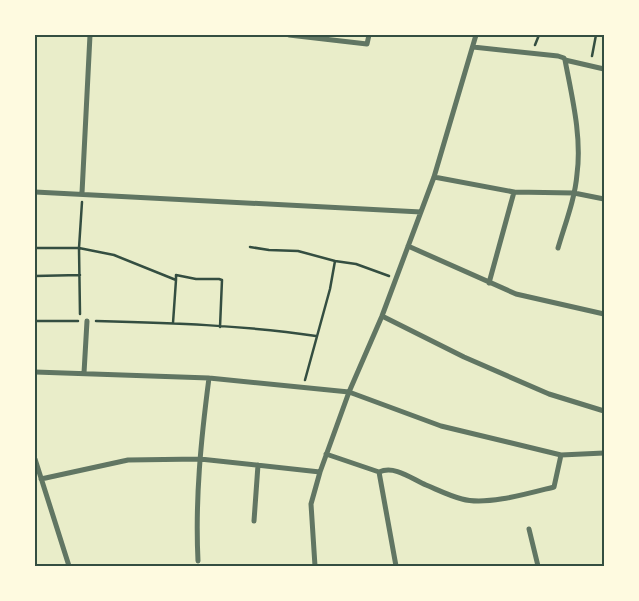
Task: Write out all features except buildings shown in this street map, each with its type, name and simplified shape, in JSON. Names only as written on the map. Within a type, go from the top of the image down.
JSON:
[{"type":"street","points":[[82,193],[90,35]]},
{"type":"street","points":[[289,35],[367,44],[369,35]]},
{"type":"street","points":[[315,566],[311,504],[320,472],[350,392],[382,316],[434,177],[476,35]]},
{"type":"street","points":[[473,46],[558,56],[566,60],[604,69]]},
{"type":"street","points":[[558,248],[574,193],[579,159],[574,107],[566,60]]},
{"type":"street","points":[[434,177],[514,192],[574,193],[604,199]]},
{"type":"street","points":[[35,192],[421,212]]},
{"type":"street","points":[[489,283],[514,192]]},
{"type":"street","points":[[408,246],[516,294],[604,314]]},
{"type":"street","points":[[382,316],[464,357],[548,394],[604,411]]},
{"type":"street","points":[[84,373],[87,321]]},
{"type":"street","points":[[35,372],[208,378],[350,392],[441,426],[561,455],[604,453]]},
{"type":"street","points":[[198,561],[196,523],[208,378]]},
{"type":"street","points":[[326,454],[379,472],[387,470],[401,473],[425,485],[464,500],[480,502],[554,488],[561,455]]},
{"type":"street","points":[[35,459],[69,566]]},
{"type":"street","points":[[42,479],[128,460],[200,459],[320,472]]},
{"type":"street","points":[[254,521],[258,465]]},
{"type":"street","points":[[379,472],[396,566]]},
{"type":"street","points":[[529,529],[538,566]]},
{"type":"path","points":[[590,65],[596,35]]},
{"type":"path","points":[[35,321],[80,321],[79,248],[82,193]]},
{"type":"path","points":[[250,247],[298,251],[335,261],[356,264],[396,279]]},
{"type":"path","points":[[35,248],[79,248],[114,255],[176,280]]},
{"type":"path","points":[[303,386],[330,289],[335,261]]},
{"type":"path","points":[[35,276],[80,275]]},
{"type":"path","points":[[173,323],[176,275],[196,279],[222,280],[220,327]]},
{"type":"path","points":[[87,321],[173,323],[316,336]]}]
